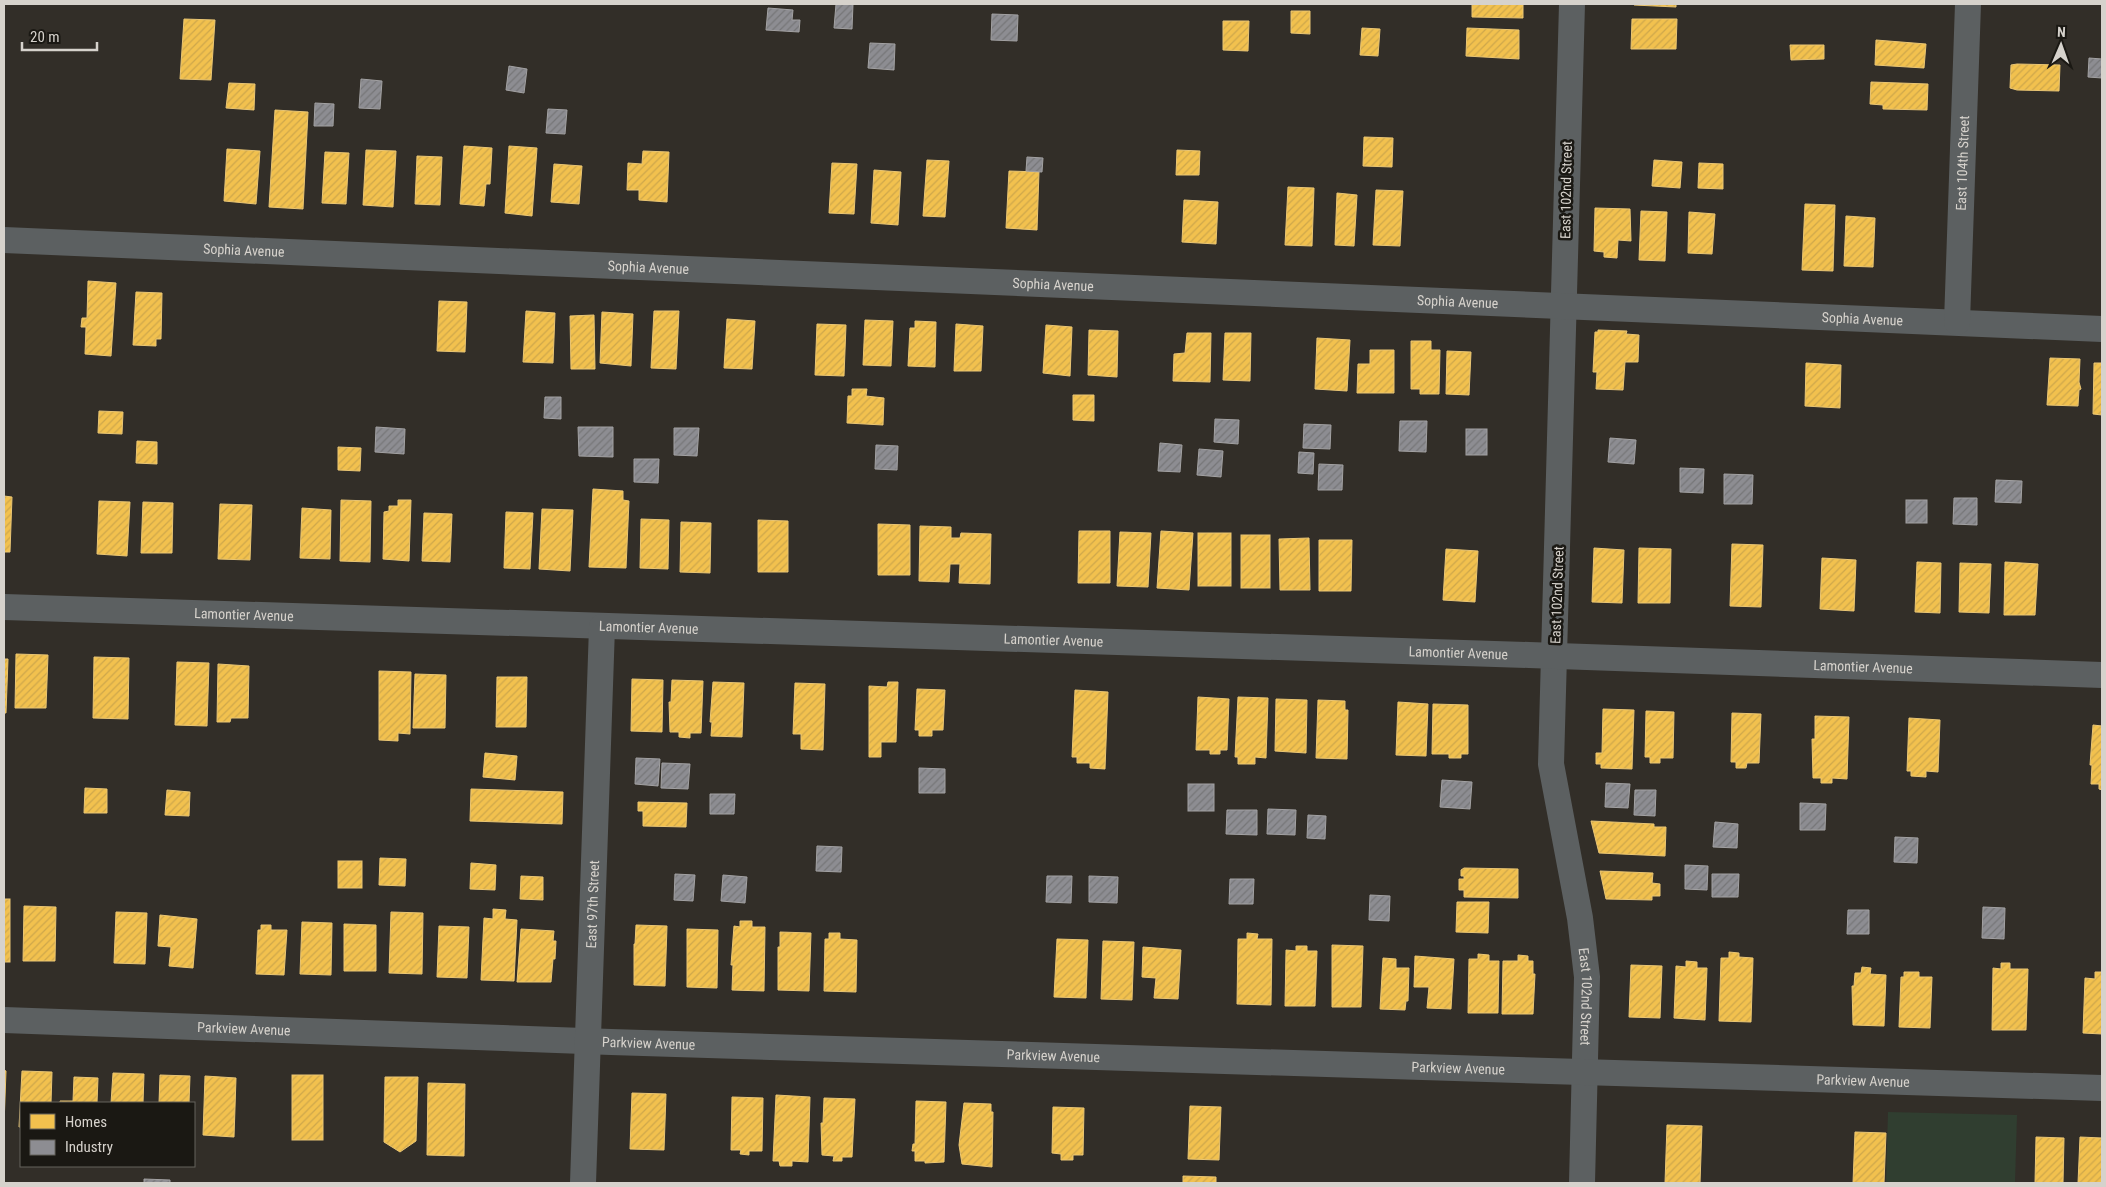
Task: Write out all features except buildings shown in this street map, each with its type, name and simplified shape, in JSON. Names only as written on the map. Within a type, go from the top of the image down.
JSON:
[{"type":"street","name":"East 102nd Street","points":[[1572,4],[1551,764],[1580,918],[1587,978],[1582,1183]]},
{"type":"street","name":"East 104th Street","points":[[1957,322],[1968,4]]},
{"type":"street","name":"Sophia Avenue","points":[[4,240],[2102,329]]},
{"type":"street","name":"Lamontier Avenue","points":[[4,608],[1555,656],[2102,675]]},
{"type":"street","name":"East 97th Street","points":[[583,1183],[602,626]]},
{"type":"street","name":"Parkview Avenue","points":[[4,1020],[588,1041],[2102,1088]]},
{"type":"green space","points":[[1888,1112],[2017,1115],[2015,1183],[1886,1183]]}]
